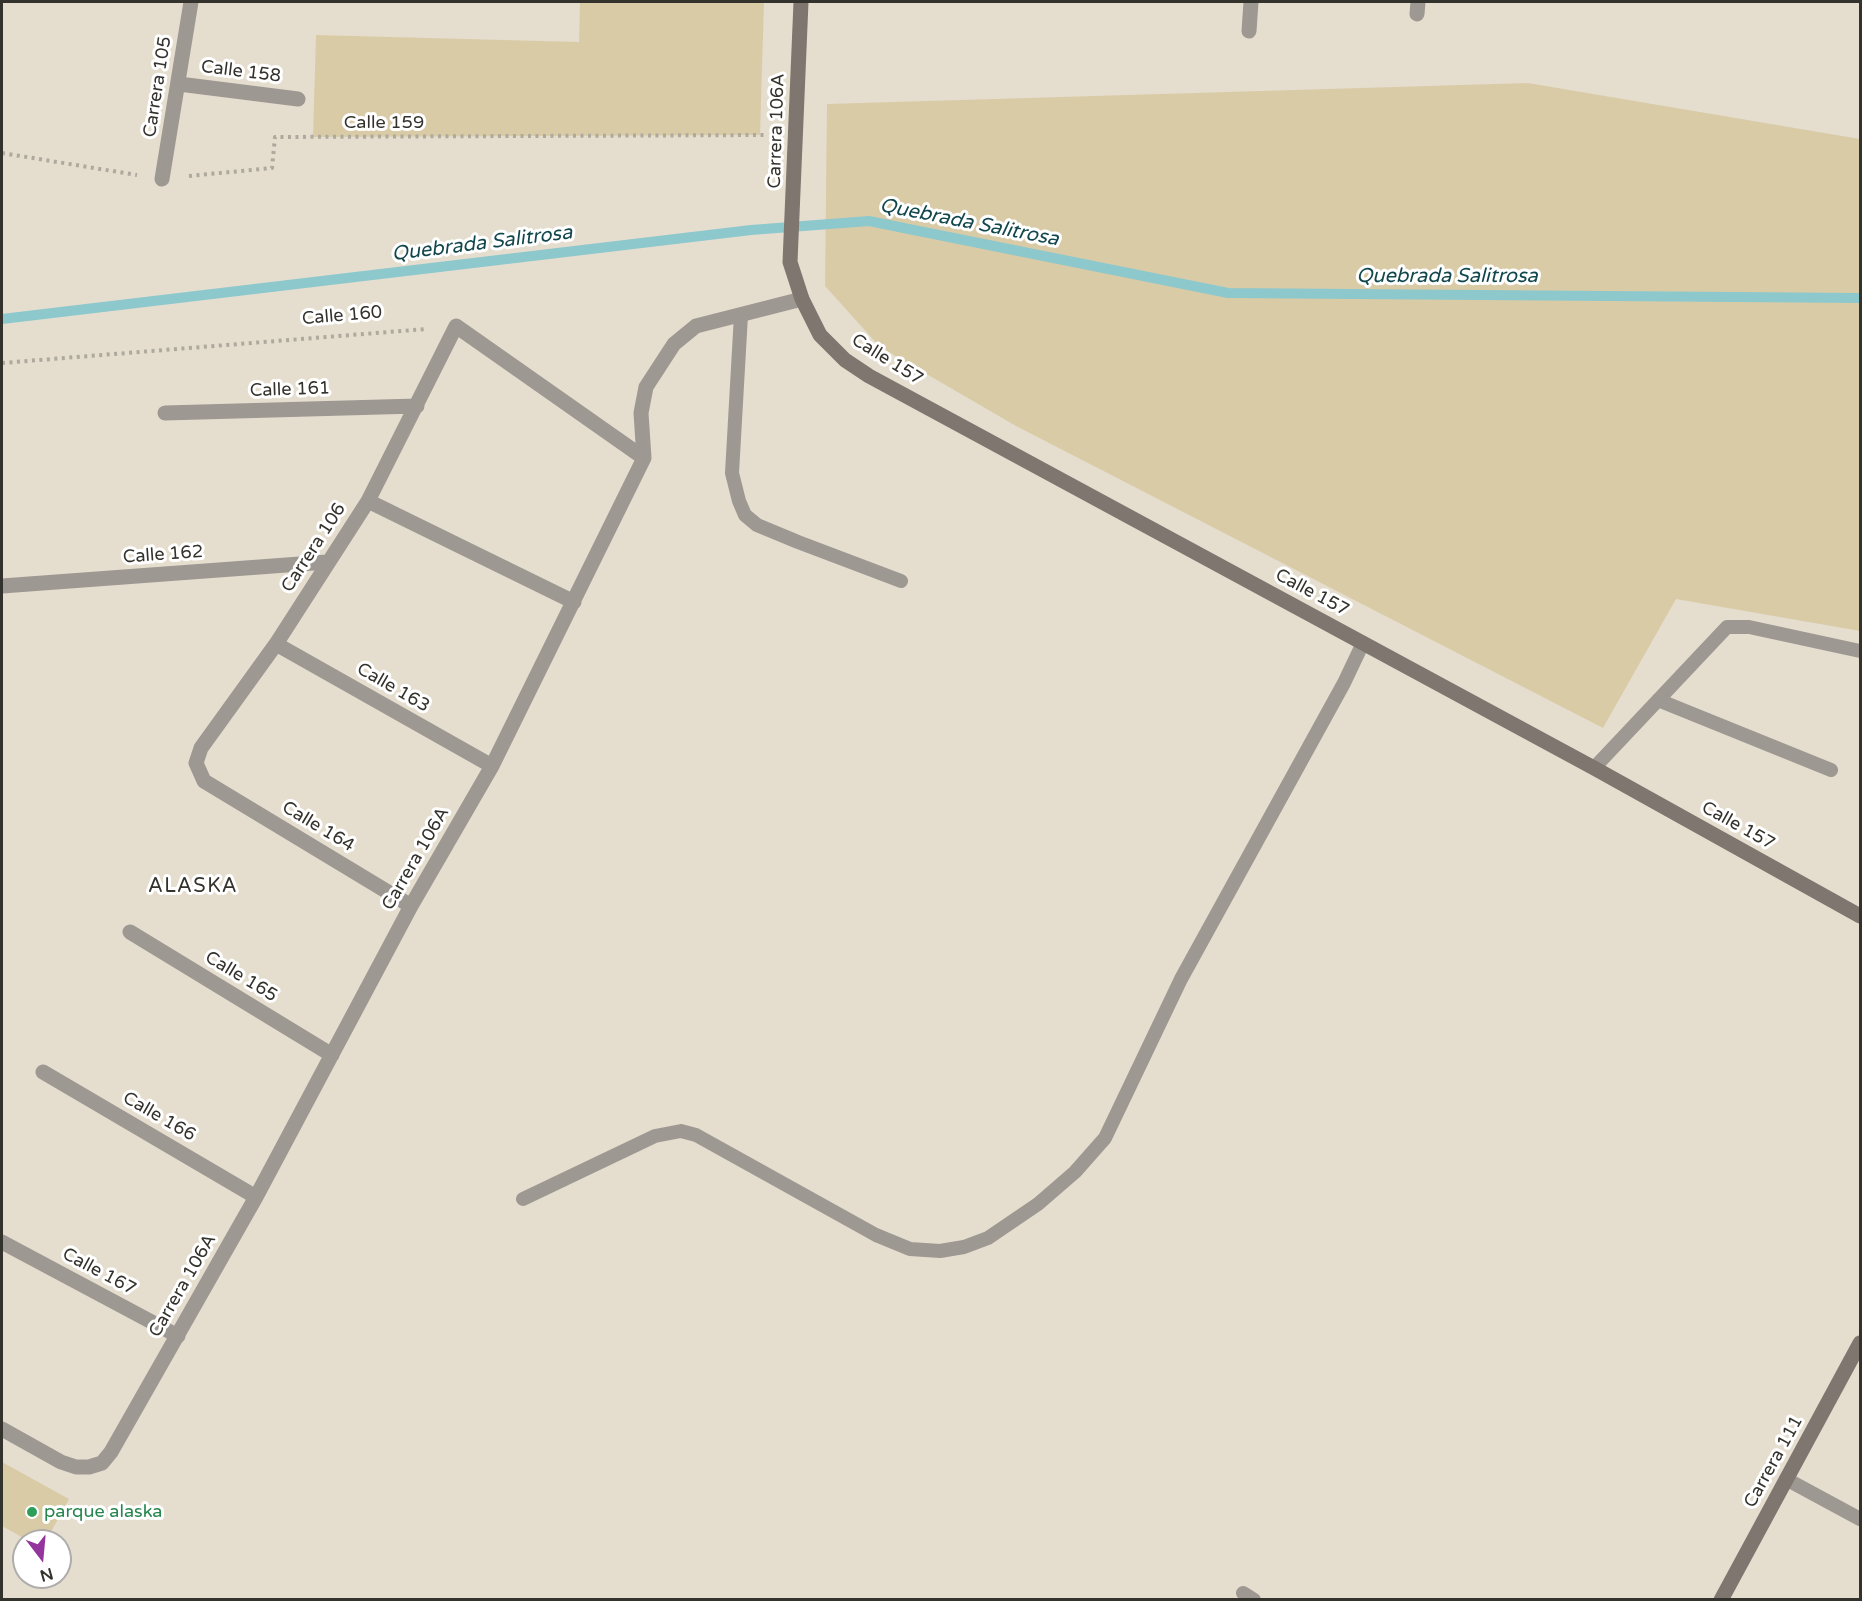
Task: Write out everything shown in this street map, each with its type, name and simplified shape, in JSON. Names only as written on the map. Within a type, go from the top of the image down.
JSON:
[{"type":"street","name":"Carrera 105","points":[[162,179],[192,2]]},
{"type":"street","name":"Carrera 106A","points":[[790,262],[801,2]]},
{"type":"street","points":[[1249,31],[1251,2]]},
{"type":"street","name":"Calle 158","points":[[179,84],[298,99]]},
{"type":"street","name":"Calle 157","points":[[790,262],[802,299],[820,335],[845,360],[869,376],[1594,768],[1860,916]]},
{"type":"street","points":[[644,458],[640,413],[646,387],[674,344],[696,326],[802,299]]},
{"type":"street","points":[[456,326],[644,458]]},
{"type":"street","name":"Carrera 106","points":[[204,781],[196,763],[201,748],[276,644],[368,501],[456,326]]},
{"type":"street","name":"Calle 161","points":[[165,413],[417,406]]},
{"type":"street","name":"Carrera 106A","points":[[2,1429],[61,1462],[76,1467],[89,1467],[102,1463],[111,1452],[256,1197],[411,906],[492,766],[644,458]]},
{"type":"street","points":[[368,501],[574,602]]},
{"type":"street","name":"Calle 162","points":[[2,586],[327,562]]},
{"type":"street","name":"Calle 163","points":[[276,644],[492,766]]},
{"type":"street","name":"Calle 164","points":[[204,781],[411,906]]},
{"type":"street","name":"Calle 165","points":[[130,932],[332,1055]]},
{"type":"street","name":"Calle 166","points":[[43,1072],[256,1197]]},
{"type":"street","name":"Calle 167","points":[[2,1242],[178,1335]]},
{"type":"street","name":"Carrera 111","points":[[1721,1599],[1860,1343]]},
{"type":"lane","points":[[741,315],[732,473],[739,501],[746,515],[757,525],[901,580]]},
{"type":"lane","points":[[1594,768],[1727,627],[1749,627],[1860,651]]},
{"type":"lane","points":[[523,1199],[655,1136],[681,1131],[696,1135],[876,1235],[910,1249],[940,1251],[964,1247],[988,1238],[1038,1204],[1075,1172],[1105,1138],[1181,979],[1344,683],[1363,643]]},
{"type":"lane","points":[[1658,700],[1831,770]]},
{"type":"lane","points":[[1786,1479],[1860,1518]]},
{"type":"path","name":"Calle 159","points":[[2,153],[162,179],[272,168],[275,137],[796,135]]},
{"type":"path","name":"Calle 160","points":[[2,363],[456,326]]},
{"type":"shaded area","points":[[580,2],[764,2],[760,135],[313,137],[316,35],[579,42]]},
{"type":"shaded area","points":[[1528,83],[1860,139],[1860,631],[1676,599],[1603,728],[1016,426],[880,347],[825,286],[827,104]]},
{"type":"shaded area","name":"parque alaska","points":[[2,1462],[69,1499],[53,1529],[12,1529],[12,1532],[2,1526]]},
{"type":"waterway","name":"Quebrada Salitrosa","points":[[2,319],[751,230],[869,221],[1228,293],[1860,298]]},
{"type":"place","name":"parque alaska","points":[[32,1512]]},
{"type":"district","name":"ALASKA","points":[[193,887]]}]
